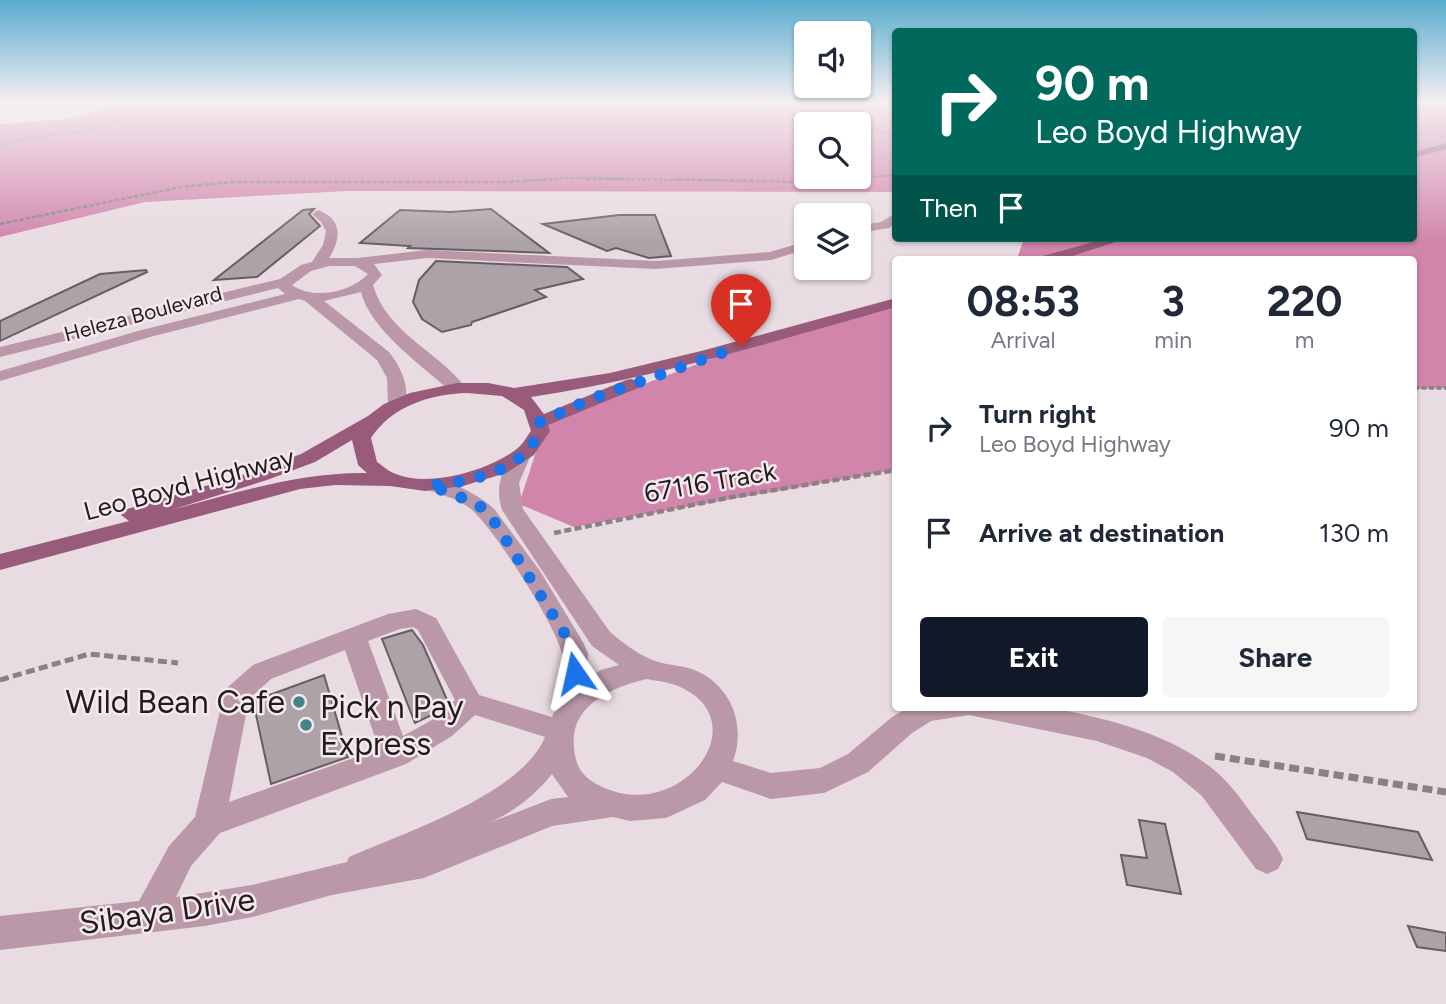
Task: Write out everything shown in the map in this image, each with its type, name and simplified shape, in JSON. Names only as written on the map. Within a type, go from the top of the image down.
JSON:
[{"type":"main road","points":[[1417,154],[1436,149]]},
{"type":"main road","points":[[1059,256],[1108,242]]},
{"type":"main road","name":"Leo Boyd Highway","points":[[0,560],[298,462],[323,451],[397,404],[426,393],[457,387],[486,388],[513,394],[584,384],[764,339],[892,303]]},
{"type":"main road","name":"Leo Boyd Highway","points":[[540,422],[591,399],[764,339]]},
{"type":"main road","points":[[513,394],[532,406],[540,422],[536,440],[520,457]]},
{"type":"main road","name":"Leo Boyd Highway","points":[[375,418],[361,438],[363,458],[369,467],[395,480]]},
{"type":"main road","name":"Leo Boyd Highway","points":[[0,560],[299,484],[335,479],[395,480],[429,485],[480,477],[520,457]]},
{"type":"street","points":[[317,265],[328,250],[332,225],[331,221],[318,214]]},
{"type":"street","points":[[871,227],[885,225],[892,220]]},
{"type":"street","points":[[359,262],[421,254],[656,265],[771,256],[794,249]]},
{"type":"street","points":[[328,250],[341,261]]},
{"type":"street","points":[[421,254],[370,277],[367,296],[378,315],[457,387]]},
{"type":"street","name":"Heleza Boulevard","points":[[0,352],[285,282],[296,272],[317,265],[341,261],[359,262],[370,277],[341,294],[304,296],[107,344],[0,376]]},
{"type":"street","points":[[285,282],[289,292],[304,296],[383,356],[393,367],[397,378],[397,404]]},
{"type":"street","name":"Sibaya Drive","points":[[520,457],[509,480],[509,500],[601,639],[616,652],[647,669]]},
{"type":"street","name":"Sibaya Drive","points":[[429,485],[466,498],[487,513],[513,548],[573,647],[575,680],[560,730],[560,761],[573,782],[593,798],[610,805]]},
{"type":"street","points":[[209,823],[237,694],[262,672],[397,620],[423,620],[470,703],[560,730]]},
{"type":"street","points":[[353,636],[396,755]]},
{"type":"street","name":"Sibaya Drive","points":[[0,933],[252,901],[332,880],[424,863],[551,813],[610,805],[647,808],[664,805],[694,791],[716,768],[726,742],[727,729],[719,704],[689,678],[675,673],[647,669],[619,673],[599,681],[582,694],[527,782],[501,803],[332,880]]},
{"type":"street","points":[[149,916],[180,856],[209,823],[396,755],[442,728],[470,703]]},
{"type":"street","points":[[716,768],[771,786],[824,780],[858,763],[902,725],[925,711]]},
{"type":"street","points":[[1006,711],[1047,717],[1127,739],[1171,756],[1205,779],[1267,859]]},
{"type":"path","points":[[0,224],[181,187],[232,181],[506,182],[568,178],[644,178],[799,181],[892,175]]},
{"type":"path","points":[[1417,388],[1446,388]]},
{"type":"path","name":"67116 Track","points":[[533,538],[574,527],[719,499],[892,471]]},
{"type":"path","points":[[0,680],[89,654],[178,663]]},
{"type":"path","points":[[1211,755],[1446,792]]},
{"type":"shaded area","points":[[0,149],[794,149],[794,189],[871,189],[871,149],[892,149],[892,192],[347,191],[145,202],[0,237]]},
{"type":"shaded area","points":[[1417,149],[1446,149],[1446,388],[1417,389],[1417,256],[1018,256],[1023,242],[1417,242]]},
{"type":"shaded area","points":[[892,303],[892,471],[574,527],[519,504],[546,421],[764,339]]},
{"type":"building","points":[[314,209],[309,214],[320,226],[257,277],[214,280],[303,210]]},
{"type":"building","points":[[491,209],[549,253],[408,248],[410,246],[360,243],[400,210],[451,212]]},
{"type":"building","points":[[619,215],[655,215],[671,256],[649,258],[616,248],[607,251],[543,224]]},
{"type":"building","points":[[436,261],[567,267],[583,279],[535,290],[546,297],[472,322],[471,325],[442,332],[422,319],[413,302],[419,280]]},
{"type":"building","points":[[147,272],[0,341],[0,321],[100,274]]},
{"type":"building","points":[[412,630],[423,645],[448,702],[434,714],[415,723],[382,639]]},
{"type":"building","points":[[324,675],[348,757],[271,784],[253,701]]},
{"type":"building","points":[[1297,812],[1418,832],[1432,860],[1307,839]]},
{"type":"building","points":[[1139,820],[1165,824],[1181,894],[1127,885],[1121,855],[1147,858]]},
{"type":"building","points":[[1408,926],[1446,933],[1446,951],[1417,947]]},
{"type":"place","name":"Wild Bean Cafe","points":[[299,702]]},
{"type":"place","name":"Pick n Pay Express","points":[[306,725]]},
{"type":"route","points":[[575,673],[573,647],[496,524],[478,504],[429,485],[463,481],[495,471],[520,457],[529,448],[536,440],[540,422],[591,399],[741,346]]}]
